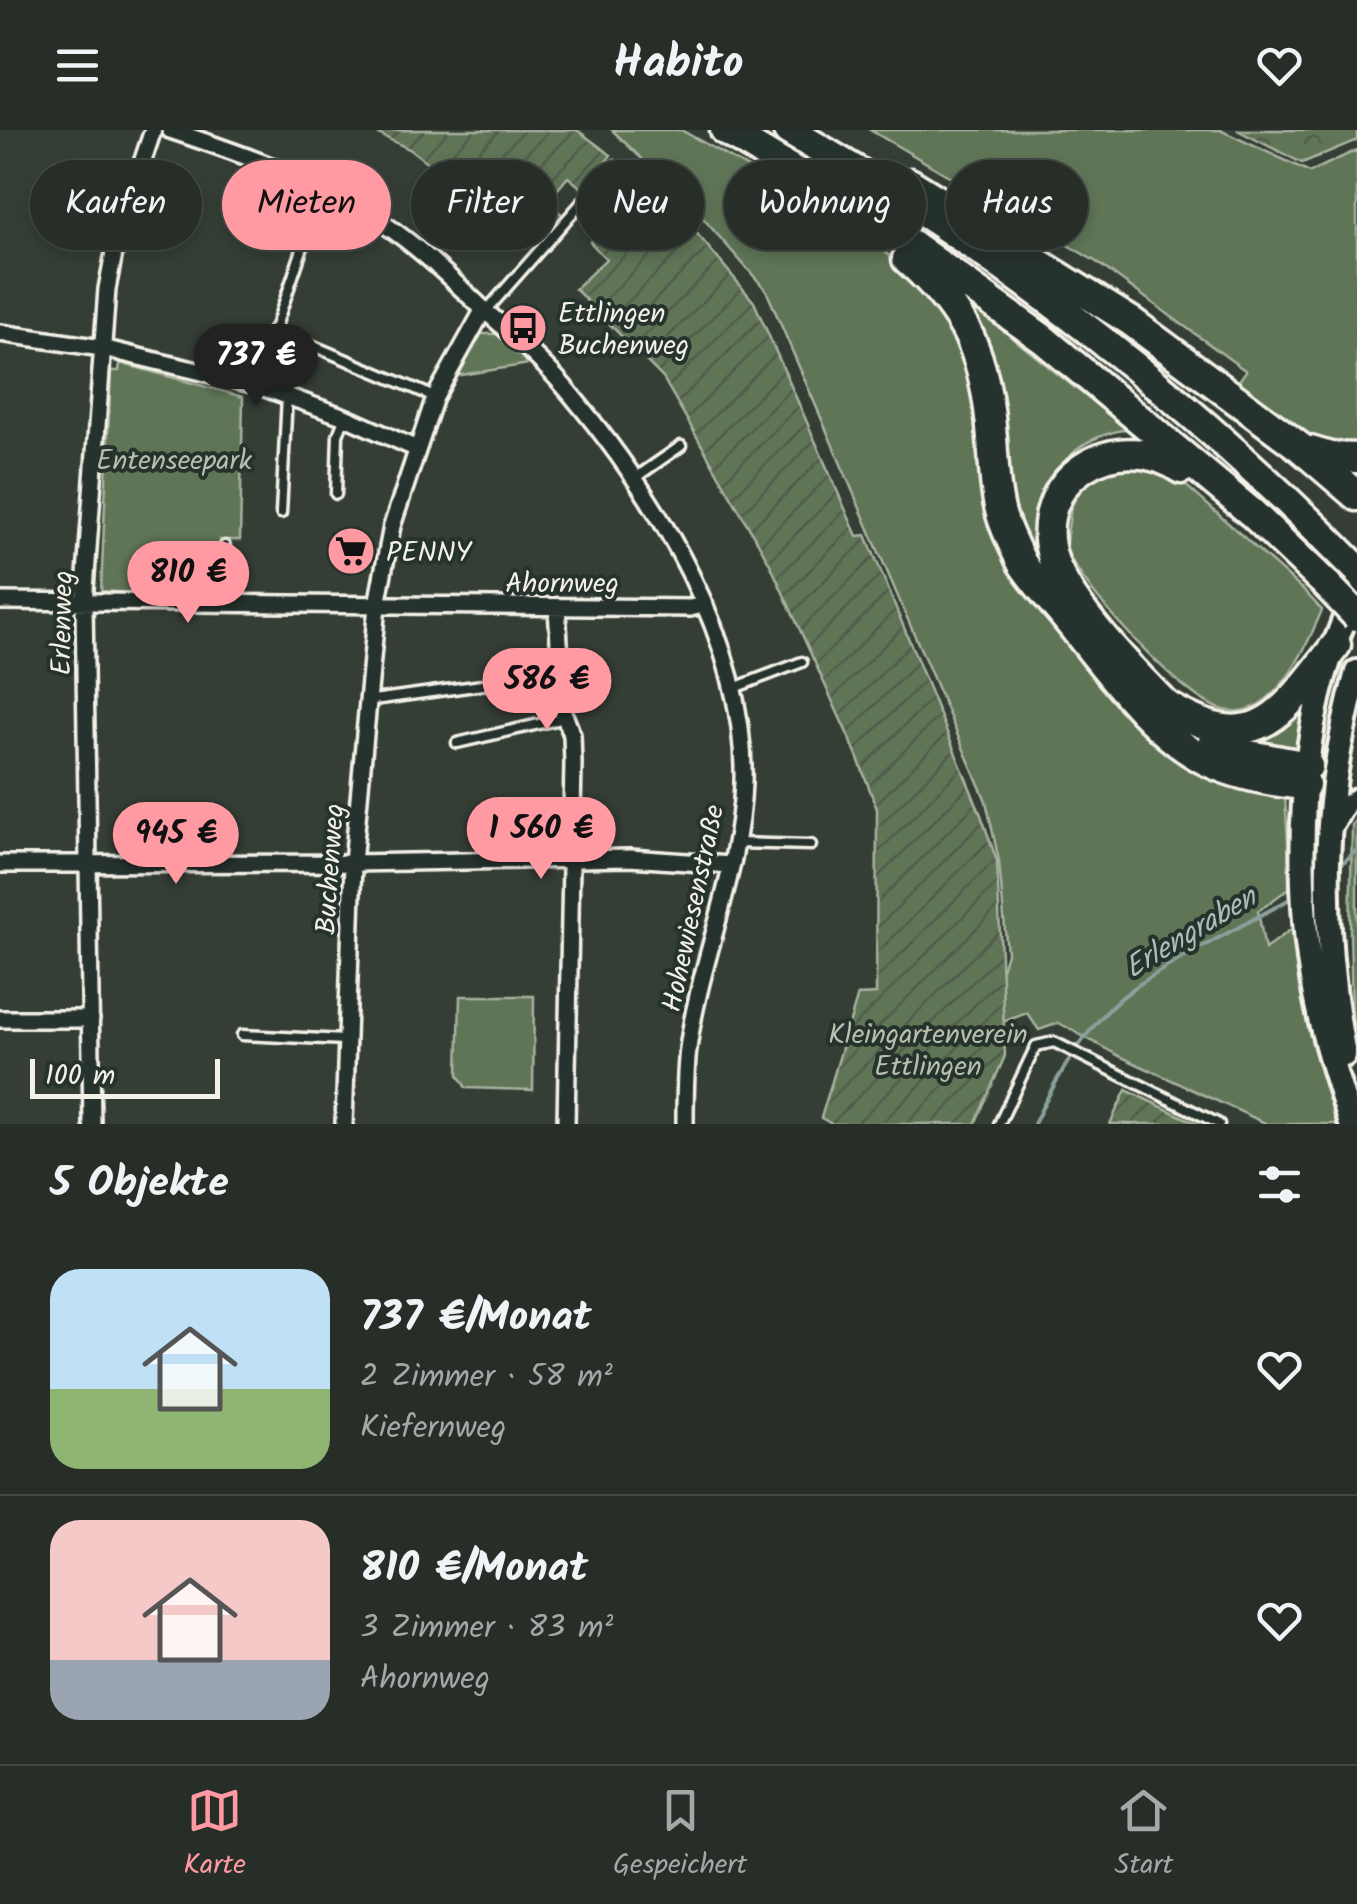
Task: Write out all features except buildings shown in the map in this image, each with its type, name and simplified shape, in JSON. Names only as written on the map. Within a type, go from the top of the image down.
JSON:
[{"type":"highway","points":[[725,130],[775,160]]},
{"type":"highway","points":[[788,130],[838,160]]},
{"type":"highway","points":[[926,193],[1132,322],[1300,448],[1357,496]]},
{"type":"highway","points":[[926,214],[1047,300],[1209,432],[1348,560]]},
{"type":"highway","points":[[900,250],[951,303],[977,350],[988,395],[1002,514],[1014,547],[1037,584],[1148,714],[1189,750],[1242,775],[1327,776]]},
{"type":"highway","points":[[919,250],[1043,338],[1252,514],[1357,616]]},
{"type":"highway","points":[[1300,448],[1330,458],[1357,458]]},
{"type":"highway","points":[[1252,514],[1168,460],[1131,451],[1112,453],[1082,468],[1056,499],[1049,539],[1063,580],[1082,608],[1184,724],[1219,746],[1327,776]]},
{"type":"highway","points":[[1164,704],[1214,729],[1237,730],[1260,724],[1288,706],[1336,645]]},
{"type":"main road","points":[[1357,586],[1316,708],[1327,776],[1328,894],[1337,1018],[1357,1112]]},
{"type":"main road","points":[[1351,1124],[1318,1013],[1304,878],[1327,776],[1357,672]]},
{"type":"street","name":"Erlenweg","points":[[92,1124],[84,603],[107,289],[118,237],[153,130]]},
{"type":"street","name":"Hohewiesenstraße","points":[[170,130],[251,160]]},
{"type":"street","name":"Hohewiesenstraße","points":[[391,229],[436,263],[567,390],[635,478],[686,566],[734,688],[742,734],[743,785],[731,865],[688,1046],[685,1124]]},
{"type":"street","name":"Buchenweg","points":[[344,1124],[353,864],[378,605],[392,526],[435,397],[485,310]]},
{"type":"street","points":[[0,333],[102,348],[256,386],[345,417],[417,449]]},
{"type":"street","name":"Ahornweg","points":[[0,602],[690,608],[702,605]]},
{"type":"street","points":[[557,607],[564,718],[572,735],[566,1124]]},
{"type":"street","points":[[1327,776],[1357,793],[1340,814],[1330,839]]},
{"type":"street","points":[[0,864],[353,864],[630,858],[731,865]]},
{"type":"street","points":[[0,1019],[92,1019]]},
{"type":"lane","points":[[485,310],[577,207]]},
{"type":"lane","points":[[256,386],[301,250]]},
{"type":"lane","points":[[274,329],[435,397]]},
{"type":"lane","points":[[282,514],[287,396]]},
{"type":"lane","points":[[336,494],[338,435],[345,417]]},
{"type":"lane","points":[[635,478],[681,446]]},
{"type":"lane","points":[[222,604],[224,546]]},
{"type":"lane","points":[[734,688],[802,662]]},
{"type":"lane","points":[[366,701],[504,682]]},
{"type":"lane","points":[[458,743],[564,718]]},
{"type":"lane","points":[[735,844],[812,845]]},
{"type":"lane","points":[[242,1034],[345,1040]]},
{"type":"lane","points":[[999,1124],[1036,1046],[1054,1042],[1219,1124]]},
{"type":"green space","points":[[370,130],[577,130],[611,155],[607,160],[577,160],[577,184],[568,177],[557,190],[557,160],[424,160]]},
{"type":"green space","points":[[612,130],[681,130],[734,160],[724,160],[724,242],[704,219],[704,160],[643,160]]},
{"type":"green space","points":[[870,130],[1220,130],[1310,172],[1357,150],[1357,445],[1321,443],[1286,421],[1238,382],[1246,371],[1076,250],[1088,250],[1088,160],[946,160],[946,174]]},
{"type":"green space","points":[[1237,130],[1357,130],[1357,140],[1302,163]]},
{"type":"green space","name":"Kleingartenverein Ettlingen","points":[[704,242],[754,302],[857,536],[866,535],[997,861],[1005,1056],[975,1124],[832,1124],[821,1118],[858,995],[876,994],[877,809],[856,753],[770,564],[663,378],[575,289],[606,259],[598,250],[704,250]]},
{"type":"green space","points":[[731,250],[883,250],[922,283],[959,334],[970,370],[985,509],[1015,564],[1110,693],[1260,792],[1285,797],[1291,887],[1258,911],[1265,949],[1293,928],[1320,1058],[1344,1124],[1267,1124],[1119,1056],[1059,1023],[1039,1030],[1027,1013],[1000,1023],[997,987],[1007,953],[999,861],[986,801],[766,290]]},
{"type":"green space","points":[[971,305],[1127,429],[1094,439],[1076,450],[1044,494],[1035,539],[1044,568],[1059,592],[1124,674],[1184,732],[1231,756],[1296,774],[1274,774],[1240,766],[1209,753],[1186,737],[1159,713],[1098,648],[1044,578],[1014,523],[997,388],[968,310]]},
{"type":"green space","points":[[477,334],[498,334],[529,364],[455,376]]},
{"type":"green space","name":"Entenseepark","points":[[120,363],[243,397],[240,540],[220,540],[218,592],[193,591],[192,597],[101,591],[111,371],[119,371]]},
{"type":"green space","points":[[1126,460],[1180,480],[1322,610],[1288,676],[1261,703],[1245,710],[1228,711],[1195,695],[1116,620],[1065,550],[1071,507],[1090,473]]},
{"type":"green space","points":[[1313,684],[1300,760],[1233,736]]},
{"type":"green space","points":[[1357,817],[1357,1056],[1353,1046],[1350,934],[1352,825]]},
{"type":"green space","points":[[460,996],[534,996],[533,1090],[466,1088],[458,1075]]},
{"type":"green space","points":[[1126,1090],[1198,1124],[1110,1124]]},
{"type":"waterway","name":"Erlengraben","points":[[1336,869],[1357,850]]},
{"type":"waterway","name":"Erlengraben","points":[[1034,1124],[1076,1050],[1118,1001],[1172,964],[1295,896]]},
{"type":"place","name":"Ettlingen Buchenweg","points":[[523,328]]},
{"type":"place","name":"PENNY","points":[[351,551]]}]
